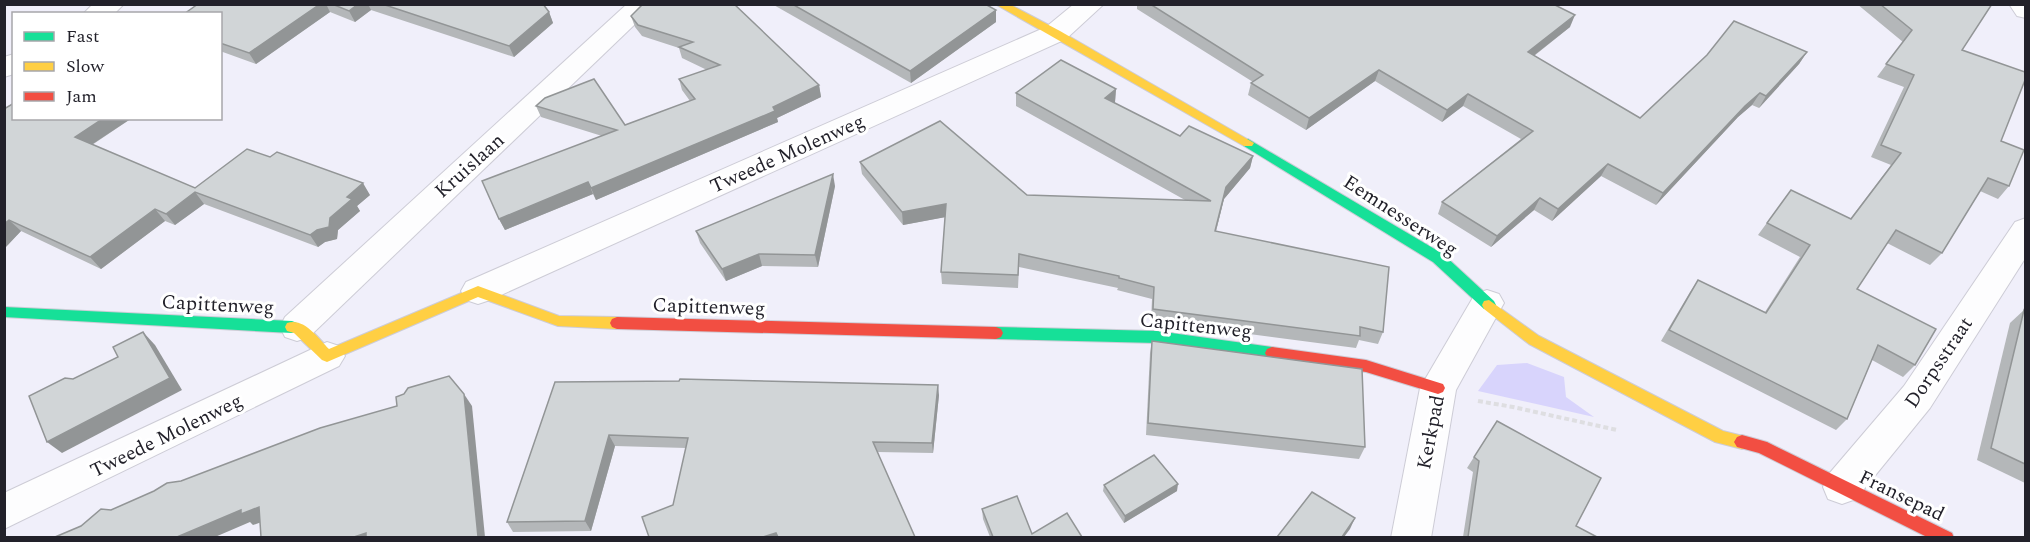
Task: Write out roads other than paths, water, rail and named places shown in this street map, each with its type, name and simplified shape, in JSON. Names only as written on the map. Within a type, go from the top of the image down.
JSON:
[{"type":"street","name":"Kruislaan","points":[[297,327],[643,4]]},
{"type":"street","name":"Eemnesserweg","points":[[1000,4],[1056,33],[1291,168],[1438,258],[1487,303],[1534,340],[1720,436],[1762,447],[1842,488]]},
{"type":"street","name":"Tweede Molenweg","points":[[478,291],[1056,33],[1091,4]]},
{"type":"street","points":[[2022,4],[2025,10]]},
{"type":"street","name":"Dorpsstraat","points":[[1842,488],[1917,397],[2025,230]]},
{"type":"street","name":"Capittenweg","points":[[478,291],[558,321],[1157,338],[1366,366],[1438,388]]},
{"type":"street","points":[[327,356],[478,291]]},
{"type":"street","name":"Kerkpad","points":[[1412,537],[1438,388],[1487,303]]},
{"type":"street","name":"Capittenweg","points":[[4,312],[297,327],[327,356]]},
{"type":"street","name":"Tweede Molenweg","points":[[4,513],[327,356]]},
{"type":"street","name":"Fransepad","points":[[1842,488],[1946,537]]}]
